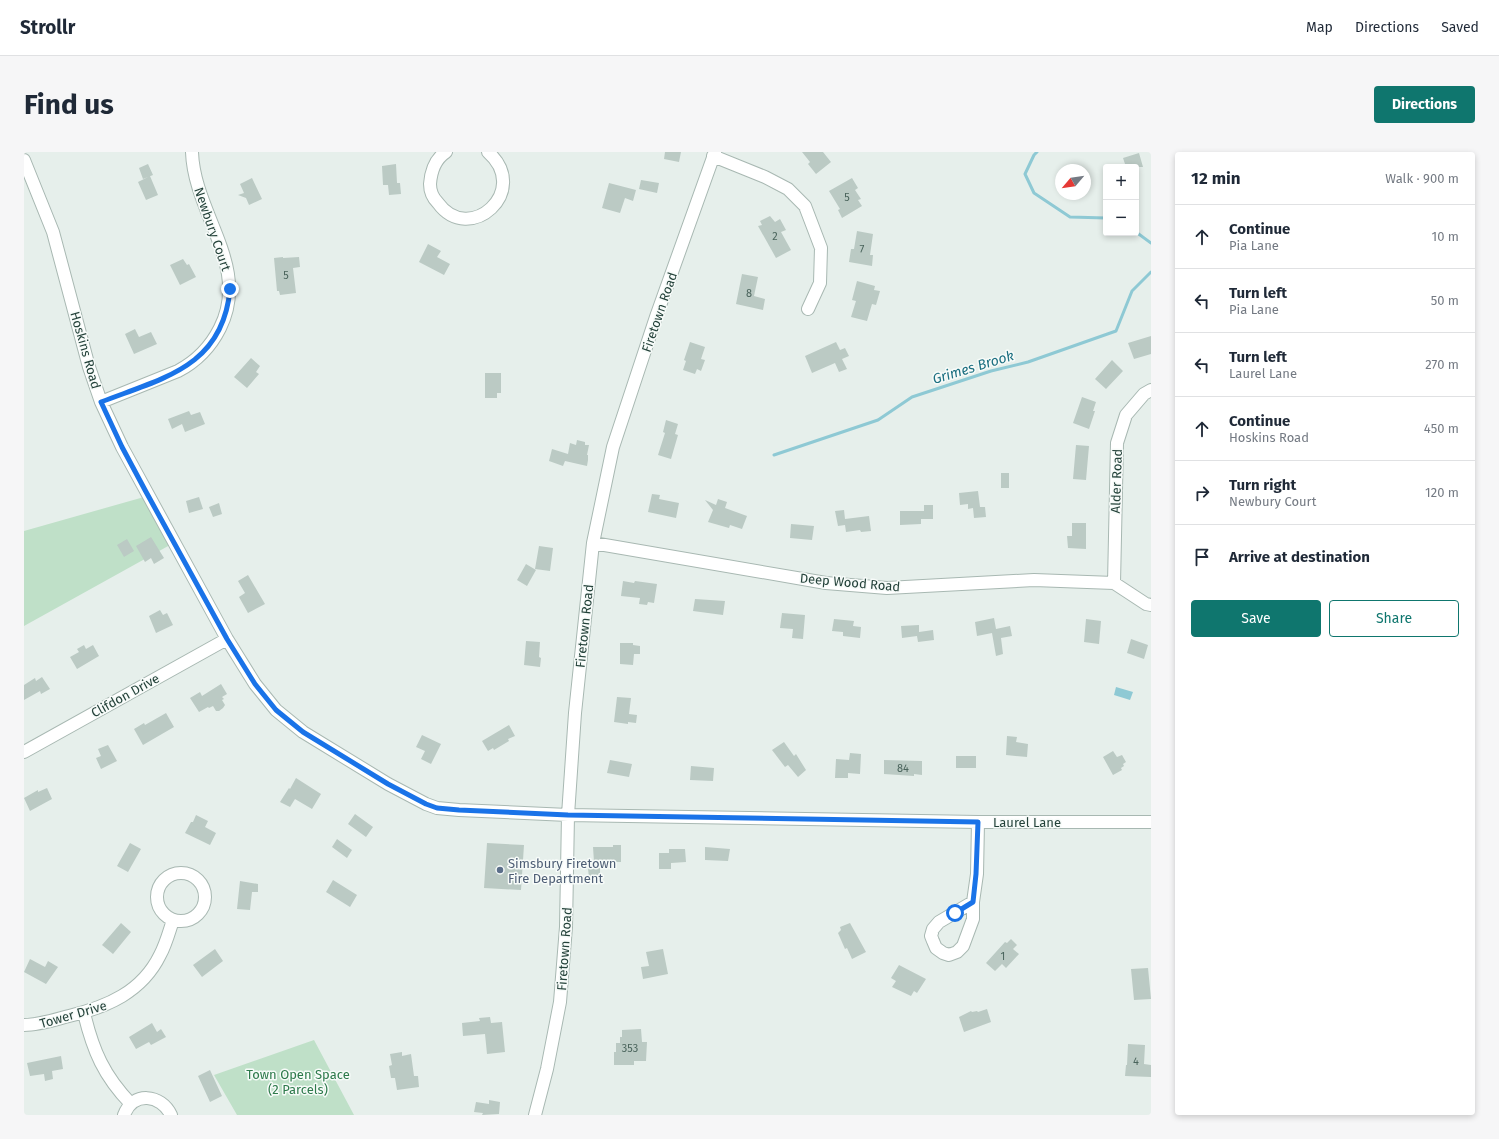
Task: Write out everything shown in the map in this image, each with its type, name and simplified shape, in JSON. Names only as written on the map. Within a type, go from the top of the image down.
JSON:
[{"type":"street","name":"Newbury Court","points":[[101,402],[178,372],[189,365],[201,356],[210,346],[225,318],[229,305],[229,274],[225,258],[195,178],[192,152]]},
{"type":"street","points":[[446,152],[435,163],[431,174],[430,186],[434,198],[441,208],[451,215],[462,219],[474,218],[486,214],[495,206],[501,196],[503,184],[502,172],[497,161],[488,152]]},
{"type":"street","points":[[714,154],[765,176],[788,189],[805,206],[821,248],[820,283],[808,309]]},
{"type":"street","name":"Firetown Road","points":[[534,1115],[547,1069],[560,1002],[566,927],[568,815],[575,713],[593,543],[613,447],[657,314],[714,154]]},
{"type":"street","name":"Hoskins Road","points":[[24,160],[53,232],[89,367],[101,402],[122,447],[227,639],[255,684],[276,710],[303,732],[388,784],[437,808],[568,815]]},
{"type":"street","name":"Alder Road","points":[[1114,583],[1117,443],[1126,416],[1144,394],[1151,390]]},
{"type":"street","name":"Deep Wood Road","points":[[593,543],[826,583],[887,588],[1034,580],[1114,583]]},
{"type":"street","points":[[1114,583],[1146,604],[1151,605]]},
{"type":"street","name":"Clifdon Drive","points":[[24,752],[227,639]]},
{"type":"street","name":"Laurel Lane","points":[[568,815],[978,822],[1151,822]]},
{"type":"street","points":[[973,902],[976,874],[978,822]]},
{"type":"street","points":[[179,873],[187,874],[200,882],[204,889],[204,904],[201,911],[195,917],[181,922],[173,920],[166,917],[160,910],[157,903],[156,894],[164,879],[179,873]]},
{"type":"street","name":"Tower Drive","points":[[24,1025],[34,1025],[84,1012],[102,1007],[118,1000],[135,987],[151,970],[160,956],[173,920]]},
{"type":"street","points":[[84,1012],[96,1054],[106,1074],[118,1091],[131,1104]]},
{"type":"street","points":[[124,1115],[131,1104],[142,1099],[154,1099],[162,1103],[168,1108],[171,1115]]},
{"type":"green space","points":[[144,497],[170,545],[24,626],[24,531]]},
{"type":"green space","name":"Town Open Space (2 Parcels)","points":[[314,1040],[354,1115],[237,1115],[214,1075]]},
{"type":"water","points":[[1116,687],[1133,692],[1130,700],[1114,695]]},
{"type":"building","points":[[665,152],[681,152],[679,162],[664,159]]},
{"type":"building","points":[[802,152],[823,152],[831,162],[816,174],[808,164],[810,162]]},
{"type":"building","points":[[1139,153],[1143,167],[1139,167],[1139,164],[1125,164],[1123,158]]},
{"type":"building","points":[[148,164],[153,175],[143,179],[139,168]]},
{"type":"building","points":[[396,164],[397,183],[400,183],[401,194],[389,195],[388,185],[383,185],[382,166]]},
{"type":"building","points":[[150,176],[158,195],[146,200],[138,182]]},
{"type":"building","points":[[252,178],[262,199],[249,205],[246,198],[238,195],[244,193],[240,184]]},
{"type":"building","points":[[852,178],[858,188],[855,190],[861,199],[858,200],[862,206],[842,218],[838,210],[840,209],[829,191]]},
{"type":"building","points":[[641,180],[659,183],[657,193],[639,189]]},
{"type":"building","points":[[609,183],[636,190],[633,201],[625,198],[620,213],[602,208]]},
{"type":"building","points":[[770,216],[775,222],[780,219],[786,230],[781,232],[791,250],[776,258],[758,226],[762,225],[760,221]]},
{"type":"building","points":[[857,231],[873,234],[870,255],[873,255],[872,266],[849,262],[851,249],[854,249]]},
{"type":"building","points":[[428,244],[441,251],[437,257],[450,264],[444,275],[419,262]]},
{"type":"building","points":[[299,257],[300,267],[293,268],[296,293],[280,295],[279,291],[277,291],[274,258]]},
{"type":"building","points":[[183,259],[187,265],[189,264],[196,277],[180,285],[170,265]]},
{"type":"building","points":[[742,274],[758,277],[754,296],[765,299],[763,310],[736,304]]},
{"type":"building","points":[[857,281],[875,286],[874,290],[880,291],[876,305],[872,304],[867,321],[851,317],[856,301],[852,300]]},
{"type":"building","points":[[135,329],[139,337],[151,332],[157,344],[134,354],[125,334]]},
{"type":"building","points":[[1151,336],[1151,354],[1134,359],[1128,343]]},
{"type":"building","points":[[690,342],[705,347],[701,359],[705,360],[701,371],[697,369],[695,374],[683,370],[686,361],[684,360]]},
{"type":"building","points":[[836,342],[840,350],[845,348],[849,356],[842,359],[847,369],[839,372],[835,363],[812,373],[805,356]]},
{"type":"building","points":[[251,358],[260,366],[256,372],[259,374],[247,388],[234,377]]},
{"type":"building","points":[[1112,360],[1123,371],[1106,389],[1095,379]]},
{"type":"building","points":[[485,373],[501,373],[501,393],[497,393],[497,398],[485,398]]},
{"type":"building","points":[[1082,397],[1096,402],[1093,411],[1095,411],[1089,429],[1073,423]]},
{"type":"building","points":[[189,411],[191,415],[200,412],[205,424],[185,432],[182,424],[172,429],[168,419]]},
{"type":"building","points":[[666,420],[678,424],[675,434],[678,435],[671,459],[658,455],[665,433],[663,432]]},
{"type":"building","points":[[577,440],[585,442],[585,445],[589,445],[587,466],[565,461],[563,466],[549,461],[552,449],[568,454],[570,443],[576,445]]},
{"type":"building","points":[[1076,445],[1089,446],[1086,480],[1073,479]]},
{"type":"building","points":[[1001,473],[1009,473],[1009,488],[1001,488]]},
{"type":"building","points":[[978,491],[980,507],[985,507],[986,517],[974,518],[973,508],[968,509],[968,504],[960,505],[959,493]]},
{"type":"building","points":[[652,494],[660,495],[659,499],[679,503],[676,518],[648,512]]},
{"type":"building","points":[[199,497],[203,509],[189,513],[186,501]]},
{"type":"building","points":[[718,499],[727,502],[725,508],[747,516],[742,529],[730,525],[729,528],[708,522],[713,510],[705,500],[716,505]]},
{"type":"building","points":[[219,503],[222,514],[213,517],[209,507]]},
{"type":"building","points":[[924,505],[933,505],[933,519],[921,519],[921,524],[900,525],[900,511],[924,511]]},
{"type":"building","points":[[844,510],[845,519],[869,516],[871,531],[861,532],[860,530],[846,532],[845,525],[838,526],[835,511]]},
{"type":"building","points":[[1072,523],[1086,523],[1086,549],[1068,548],[1067,536],[1072,536]]},
{"type":"building","points":[[791,524],[814,526],[812,540],[790,538]]},
{"type":"building","points":[[151,537],[164,558],[154,564],[151,558],[145,562],[136,546]]},
{"type":"building","points":[[127,539],[134,551],[124,557],[117,545]]},
{"type":"building","points":[[539,546],[553,548],[550,571],[535,569]]},
{"type":"building","points":[[526,564],[536,570],[527,586],[517,580]]},
{"type":"building","points":[[248,575],[265,604],[248,613],[239,597],[245,593],[238,581]]},
{"type":"building","points":[[623,581],[657,584],[654,603],[648,602],[647,605],[639,604],[640,598],[621,596]]},
{"type":"building","points":[[695,599],[725,601],[723,615],[693,611]]},
{"type":"building","points":[[160,610],[163,615],[167,613],[173,625],[156,633],[149,616]]},
{"type":"building","points":[[782,613],[805,615],[803,639],[792,638],[793,629],[780,628]]},
{"type":"building","points":[[994,618],[996,629],[1010,626],[1012,636],[1001,638],[1003,654],[996,656],[992,633],[977,636],[975,622]]},
{"type":"building","points":[[834,619],[854,621],[853,626],[861,627],[860,638],[843,636],[843,632],[832,631]]},
{"type":"building","points":[[1086,619],[1101,621],[1099,644],[1084,642]]},
{"type":"building","points":[[919,625],[919,632],[933,630],[934,640],[918,642],[917,636],[902,638],[901,626]]},
{"type":"building","points":[[1131,639],[1148,645],[1144,659],[1127,653]]},
{"type":"building","points":[[526,641],[540,642],[540,667],[524,665]]},
{"type":"building","points":[[620,643],[633,643],[633,645],[640,646],[640,654],[634,654],[633,665],[620,664]]},
{"type":"building","points":[[84,645],[86,649],[93,645],[99,656],[77,669],[70,657],[79,652],[77,649]]},
{"type":"building","points":[[42,677],[50,689],[41,694],[40,691],[24,700],[24,685],[35,678],[36,681]]},
{"type":"building","points":[[221,684],[227,694],[222,697],[225,705],[223,708],[216,711],[213,706],[199,712],[190,698],[200,692],[202,696]]},
{"type":"building","points":[[617,697],[631,698],[629,714],[637,715],[636,723],[628,722],[628,724],[614,722]]},
{"type":"building","points":[[166,713],[174,727],[143,745],[134,729],[144,723],[145,725]]},
{"type":"building","points":[[509,725],[515,736],[508,739],[509,741],[494,750],[493,748],[488,751],[482,741]]},
{"type":"building","points":[[422,735],[441,744],[431,764],[421,759],[425,751],[416,747]]},
{"type":"building","points":[[1007,736],[1017,737],[1016,742],[1028,744],[1027,757],[1006,755]]},
{"type":"building","points":[[784,742],[794,756],[796,754],[806,770],[798,777],[788,765],[785,767],[772,750]]},
{"type":"building","points":[[108,745],[117,761],[101,769],[96,758],[101,756],[98,749]]},
{"type":"building","points":[[1113,751],[1117,757],[1122,755],[1126,762],[1121,768],[1122,770],[1113,775],[1103,757]]},
{"type":"building","points":[[850,753],[861,754],[860,774],[848,773],[848,778],[835,778],[836,759],[849,760]]},
{"type":"building","points":[[956,756],[976,756],[976,768],[956,768]]},
{"type":"building","points":[[610,760],[632,764],[629,777],[607,773]]},
{"type":"building","points":[[884,760],[922,761],[922,775],[914,774],[914,776],[884,774]]},
{"type":"building","points":[[691,766],[714,768],[713,781],[690,780]]},
{"type":"building","points":[[296,778],[321,794],[312,809],[295,799],[290,807],[280,802]]},
{"type":"building","points":[[47,788],[52,799],[30,811],[24,798],[38,790],[38,792]]},
{"type":"building","points":[[355,814],[373,827],[366,837],[348,824]]},
{"type":"building","points":[[196,815],[208,821],[205,827],[216,833],[210,845],[185,833]]},
{"type":"building","points":[[337,839],[352,850],[347,858],[332,847]]},
{"type":"building","points":[[130,843],[141,849],[128,872],[117,866]]},
{"type":"building","points":[[487,843],[524,845],[521,890],[484,888]]},
{"type":"building","points":[[613,845],[621,845],[621,862],[594,862],[593,847],[613,847]]},
{"type":"building","points":[[705,847],[730,849],[728,861],[705,860]]},
{"type":"building","points":[[669,849],[685,849],[686,862],[671,863],[671,869],[659,869],[659,853],[669,853]]},
{"type":"building","points":[[588,868],[600,868],[600,878],[589,878]]},
{"type":"building","points":[[333,880],[357,895],[350,907],[326,892]]},
{"type":"building","points":[[240,881],[258,884],[258,892],[252,892],[250,910],[237,909]]},
{"type":"building","points":[[121,923],[131,932],[113,954],[102,945]]},
{"type":"building","points":[[850,923],[866,952],[852,959],[847,948],[845,949],[838,933],[841,930],[840,927]]},
{"type":"building","points":[[1011,939],[1017,945],[1013,949],[1019,954],[1006,968],[1002,964],[995,971],[986,963],[1005,942],[1007,943]]},
{"type":"building","points":[[215,949],[223,961],[202,977],[193,965]]},
{"type":"building","points":[[663,949],[668,974],[643,979],[641,967],[649,966],[646,952]]},
{"type":"building","points":[[30,959],[45,967],[48,961],[58,967],[46,984],[24,972]]},
{"type":"building","points":[[899,965],[926,979],[917,993],[914,991],[911,996],[892,987],[896,981],[891,978]]},
{"type":"building","points":[[1148,968],[1151,999],[1134,1000],[1131,969]]},
{"type":"building","points":[[987,1009],[991,1022],[964,1032],[959,1017],[971,1011],[978,1012]]},
{"type":"building","points":[[490,1017],[491,1023],[502,1022],[505,1052],[487,1054],[485,1034],[463,1036],[462,1023],[480,1021],[479,1018]]},
{"type":"building","points":[[152,1023],[157,1032],[161,1029],[166,1037],[151,1045],[149,1042],[136,1049],[129,1037]]},
{"type":"building","points":[[641,1029],[642,1042],[647,1042],[646,1061],[634,1061],[634,1065],[614,1065],[616,1043],[620,1043],[622,1030]]},
{"type":"building","points":[[1128,1044],[1145,1045],[1144,1064],[1151,1065],[1151,1077],[1125,1076]]},
{"type":"building","points":[[402,1052],[402,1056],[411,1054],[414,1076],[418,1076],[419,1087],[397,1090],[395,1078],[391,1078],[389,1066],[392,1065],[390,1054]]},
{"type":"building","points":[[61,1056],[63,1069],[52,1071],[53,1079],[45,1081],[44,1074],[30,1076],[27,1063]]},
{"type":"building","points":[[210,1070],[222,1096],[210,1102],[198,1076]]},
{"type":"building","points":[[489,1100],[500,1102],[499,1114],[482,1115],[483,1113],[474,1112],[476,1102],[489,1104]]},
{"type":"waterway","points":[[1037,152],[1025,174],[1034,193],[1070,217],[1103,218]]},
{"type":"waterway","points":[[1139,234],[1151,243]]},
{"type":"waterway","name":"Grimes Brook","points":[[774,455],[878,420],[912,397],[991,371],[1028,362],[1116,331],[1132,291],[1151,272]]},
{"type":"place","name":"Simsbury Firetown Fire Department","points":[[500,870]]},
{"type":"route","points":[[230,289],[229,305],[225,318],[210,346],[201,356],[178,372],[101,402],[122,447],[227,639],[255,684],[276,710],[303,732],[388,784],[426,804],[437,808],[568,815],[978,822],[976,874],[973,902],[955,913]]}]
